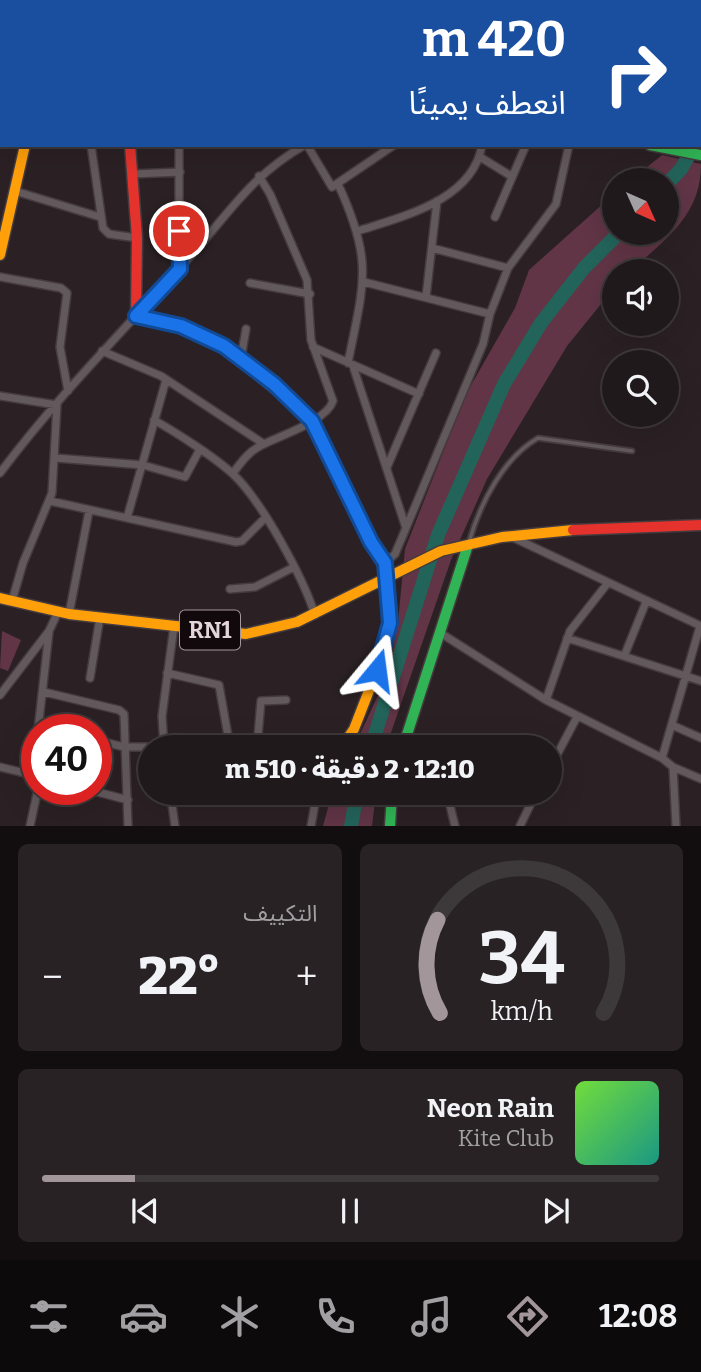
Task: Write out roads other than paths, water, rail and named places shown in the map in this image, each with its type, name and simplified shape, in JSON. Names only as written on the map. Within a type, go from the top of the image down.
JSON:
[{"type":"street","points":[[0,256],[25,147]]},
{"type":"street","points":[[91,147],[103,228],[109,234],[137,238]]},
{"type":"street","points":[[130,147],[137,238],[136,316]]},
{"type":"street","points":[[179,147],[180,269]]},
{"type":"street","points":[[0,473],[102,351],[180,269],[258,176],[303,147]]},
{"type":"street","points":[[307,147],[332,187],[391,147]]},
{"type":"street","points":[[358,231],[437,201],[466,180],[480,157],[482,147]]},
{"type":"street","points":[[495,217],[525,147]]},
{"type":"street","points":[[385,563],[395,554],[435,452],[483,344],[490,314],[508,268],[556,204],[569,147]]},
{"type":"street","points":[[660,147],[701,155]]},
{"type":"street","points":[[480,157],[511,176]]},
{"type":"street","points":[[133,174],[180,172]]},
{"type":"street","points":[[233,473],[252,451],[312,421],[329,409],[333,401],[313,347],[310,295],[288,234],[258,176]]},
{"type":"street","points":[[338,184],[358,231],[364,282],[351,365],[406,528]]},
{"type":"street","points":[[15,191],[100,217]]},
{"type":"street","points":[[426,297],[437,201]]},
{"type":"street","points":[[432,248],[508,268]]},
{"type":"street","points":[[0,277],[61,288],[66,293],[60,348],[68,391]]},
{"type":"street","points":[[364,282],[490,314]]},
{"type":"street","points":[[250,283],[310,295]]},
{"type":"street","points":[[136,316],[198,332],[241,358],[312,421],[371,542],[385,563],[390,623],[368,694],[350,735]]},
{"type":"street","points":[[241,358],[246,328]]},
{"type":"street","points":[[313,347],[419,394]]},
{"type":"street","points":[[102,351],[166,380],[264,444]]},
{"type":"street","points":[[387,467],[436,353]]},
{"type":"street","points":[[127,518],[166,380]]},
{"type":"street","points":[[0,396],[58,405]]},
{"type":"street","points":[[4,598],[23,563],[50,501],[56,458],[58,405]]},
{"type":"street","points":[[154,420],[233,473],[266,517],[294,567],[315,615]]},
{"type":"street","points":[[56,458],[143,465],[185,477],[199,451]]},
{"type":"street","points":[[50,501],[240,542],[266,517]]},
{"type":"street","points":[[0,695],[64,613],[89,511]]},
{"type":"street","name":"RN1","points":[[4,598],[64,613],[246,634],[280,630],[315,615],[404,566],[464,545],[512,537],[701,525]]},
{"type":"street","points":[[512,537],[701,626],[674,726],[662,758]]},
{"type":"street","points":[[410,735],[442,634],[464,545]]},
{"type":"street","points":[[229,589],[255,587],[294,567]]},
{"type":"street","points":[[546,700],[574,624],[607,584]]},
{"type":"street","points":[[625,654],[646,602]]},
{"type":"street","points":[[90,678],[100,617]]},
{"type":"street","points":[[163,735],[162,716],[174,626]]},
{"type":"street","points":[[41,714],[49,631]]},
{"type":"street","points":[[442,634],[546,700],[701,779]]},
{"type":"street","points":[[567,638],[625,654],[701,681]]},
{"type":"street","points":[[167,673],[219,685],[228,735]]},
{"type":"street","points":[[44,692],[122,712],[128,826]]},
{"type":"street","points":[[258,735],[261,701],[286,700]]},
{"type":"street","points":[[562,745],[577,717]]},
{"type":"street","points":[[674,726],[701,738]]},
{"type":"street","points":[[112,744],[138,747]]},
{"type":"street","points":[[0,767],[21,772]]},
{"type":"street","points":[[673,767],[676,826]]},
{"type":"street","points":[[112,796],[128,800]]},
{"type":"street","points":[[30,826],[35,805]]},
{"type":"street","points":[[172,805],[175,826]]},
{"type":"street","points":[[311,826],[314,805]]},
{"type":"street","points":[[390,826],[391,805]]},
{"type":"street","points":[[450,805],[455,826]]},
{"type":"street","points":[[520,826],[530,805]]},
{"type":"lane","points":[[464,545],[491,490],[538,438],[632,451]]},
{"type":"waterway","points":[[679,171],[694,147]]},
{"type":"waterway","points":[[375,735],[438,535],[504,384],[541,323],[584,268],[607,245]]},
{"type":"waterway","points":[[351,826],[355,805]]}]
